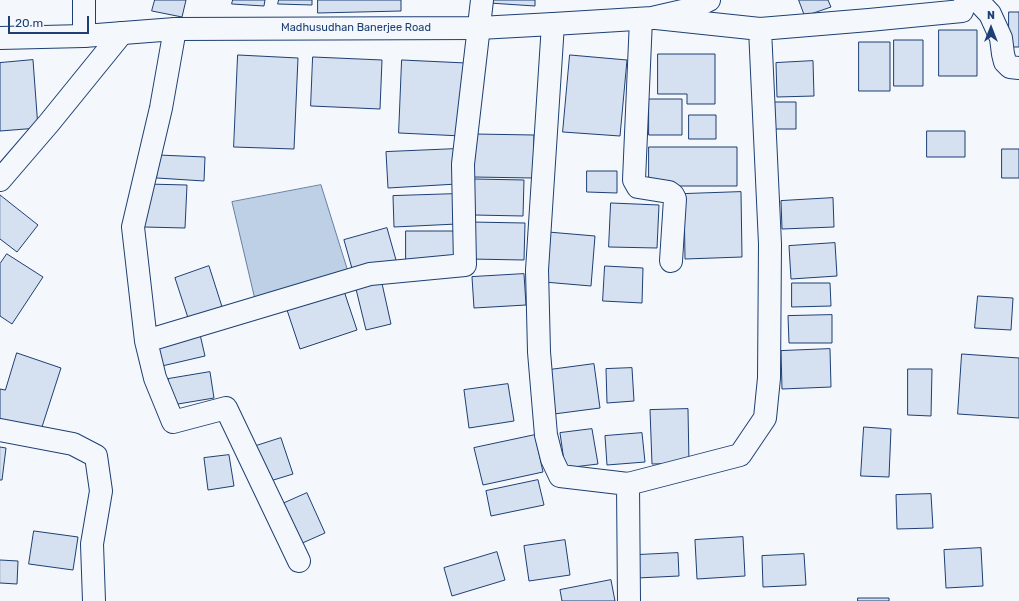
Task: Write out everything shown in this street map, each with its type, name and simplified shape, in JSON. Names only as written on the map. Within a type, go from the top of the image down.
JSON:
[{"type":"street","points":[[84,0],[84,36]]},
{"type":"street","points":[[146,341],[370,274],[465,265],[463,164],[482,0]]},
{"type":"street","name":"Madhusudhan Banerjee Road","points":[[0,38],[84,36],[175,29],[479,28],[647,18],[691,9],[709,0]]},
{"type":"street","points":[[671,262],[675,199],[669,192],[638,187],[634,180],[647,18],[760,29],[962,11],[966,0]]},
{"type":"street","points":[[977,0],[990,14],[1001,38],[1005,62],[1010,67],[1019,68]]},
{"type":"street","points":[[553,24],[537,270],[539,352],[546,435],[552,459],[560,476],[628,484],[740,455],[765,418],[769,378],[770,244],[760,29]]},
{"type":"street","points":[[175,29],[161,108],[133,227],[146,341],[155,378],[173,422],[226,408],[299,561]]},
{"type":"street","points":[[4,170],[49,123],[122,33]]},
{"type":"street","points":[[0,430],[73,444],[96,456],[101,491],[92,544],[94,601]]},
{"type":"street","points":[[628,484],[629,601]]},
{"type":"water","points":[[321,185],[350,278],[257,308],[232,202]]},
{"type":"building","points":[[155,0],[186,0],[182,17],[152,11]]},
{"type":"building","points":[[233,0],[265,0],[264,6],[232,4]]},
{"type":"building","points":[[279,0],[312,0],[312,5],[278,4]]},
{"type":"building","points":[[318,0],[401,0],[401,11],[318,13]]},
{"type":"building","points":[[489,0],[535,0],[535,6],[489,3]]},
{"type":"building","points":[[799,0],[828,0],[831,7],[805,16]]},
{"type":"building","points":[[1009,12],[1019,12],[1019,47],[1009,47]]},
{"type":"building","points":[[939,30],[977,30],[977,76],[939,76]]},
{"type":"building","points":[[894,40],[923,40],[923,86],[894,86]]},
{"type":"building","points":[[859,42],[890,42],[890,91],[859,91]]},
{"type":"building","points":[[658,54],[715,54],[715,104],[687,104],[687,94],[658,94]]},
{"type":"building","points":[[238,55],[298,58],[294,149],[234,147]]},
{"type":"building","points":[[570,55],[627,60],[620,136],[563,132]]},
{"type":"building","points":[[313,57],[382,60],[380,109],[311,106]]},
{"type":"building","points":[[33,60],[38,128],[0,131],[0,63]]},
{"type":"building","points":[[402,60],[466,63],[462,136],[399,133]]},
{"type":"building","points":[[813,61],[814,96],[777,97],[776,63]]},
{"type":"building","points":[[649,99],[682,99],[682,135],[649,135]]},
{"type":"building","points":[[775,102],[796,102],[796,129],[775,129]]},
{"type":"building","points":[[689,115],[716,115],[716,139],[689,139]]},
{"type":"building","points":[[927,131],[965,131],[965,157],[927,157]]},
{"type":"building","points":[[474,134],[534,135],[533,178],[473,177]]},
{"type":"building","points":[[649,147],[737,147],[737,186],[649,186]]},
{"type":"building","points":[[456,149],[457,184],[388,188],[386,152]]},
{"type":"building","points":[[1002,149],[1019,149],[1019,178],[1002,178]]},
{"type":"building","points":[[158,155],[205,157],[204,181],[157,178]]},
{"type":"building","points":[[587,171],[617,171],[617,193],[587,192]]},
{"type":"building","points":[[475,179],[524,180],[523,216],[474,215]]},
{"type":"building","points":[[146,184],[187,185],[185,228],[144,227]]},
{"type":"building","points":[[741,192],[742,257],[685,259],[684,194]]},
{"type":"building","points":[[456,194],[457,224],[394,227],[393,196]]},
{"type":"building","points":[[0,195],[38,225],[17,252],[0,239]]},
{"type":"building","points":[[833,198],[834,227],[782,229],[781,201]]},
{"type":"building","points":[[611,203],[659,205],[657,248],[609,247]]},
{"type":"building","points":[[470,222],[525,223],[524,260],[469,259]]},
{"type":"building","points":[[387,228],[396,260],[353,272],[344,240]]},
{"type":"building","points":[[406,231],[459,231],[459,260],[406,261]]},
{"type":"building","points":[[548,232],[595,236],[591,286],[544,282]]},
{"type":"building","points":[[835,243],[837,276],[791,279],[789,246]]},
{"type":"building","points":[[7,254],[43,277],[12,324],[0,316],[0,264]]},
{"type":"building","points":[[209,266],[224,313],[190,324],[175,278]]},
{"type":"building","points":[[605,266],[643,268],[642,303],[603,301]]},
{"type":"building","points":[[524,274],[526,305],[474,308],[472,277]]},
{"type":"building","points":[[381,279],[391,324],[366,330],[355,285]]},
{"type":"building","points":[[792,283],[830,283],[831,306],[792,307]]},
{"type":"building","points":[[344,291],[357,330],[300,349],[287,310]]},
{"type":"building","points":[[978,296],[1013,298],[1011,330],[975,328]]},
{"type":"building","points":[[832,315],[832,343],[789,343],[788,316]]},
{"type":"building","points":[[199,330],[205,356],[162,366],[156,341]]},
{"type":"building","points":[[830,349],[831,387],[782,389],[781,351]]},
{"type":"building","points":[[17,353],[61,368],[40,433],[0,420],[0,389],[5,390]]},
{"type":"building","points":[[962,354],[1019,358],[1019,418],[958,414]]},
{"type":"building","points":[[594,364],[600,408],[554,414],[549,370]]},
{"type":"building","points":[[632,368],[634,401],[607,403],[606,369]]},
{"type":"building","points":[[908,369],[932,369],[931,416],[908,415]]},
{"type":"building","points":[[210,372],[214,398],[172,405],[168,379]]},
{"type":"building","points":[[508,384],[514,421],[469,428],[464,390]]},
{"type":"building","points":[[688,409],[689,463],[652,464],[650,410]]},
{"type":"building","points":[[864,427],[891,429],[889,477],[861,476]]},
{"type":"building","points":[[592,429],[598,464],[565,468],[560,433]]},
{"type":"building","points":[[642,433],[645,462],[607,465],[605,436]]},
{"type":"building","points":[[535,435],[543,472],[483,485],[474,448]]},
{"type":"building","points":[[281,438],[293,474],[267,482],[256,446]]},
{"type":"building","points":[[0,447],[6,448],[2,480],[0,480]]},
{"type":"building","points":[[229,455],[234,486],[208,490],[204,458]]},
{"type":"building","points":[[538,480],[544,505],[491,516],[486,491]]},
{"type":"building","points":[[307,493],[325,533],[298,545],[280,505]]},
{"type":"building","points":[[931,494],[933,528],[897,529],[896,495]]},
{"type":"building","points":[[34,531],[78,537],[73,570],[29,564]]},
{"type":"building","points":[[743,537],[745,576],[697,579],[695,540]]},
{"type":"building","points":[[565,540],[570,575],[529,581],[524,546]]},
{"type":"building","points":[[981,548],[983,586],[946,588],[944,550]]},
{"type":"building","points":[[497,552],[505,580],[452,596],[444,568]]},
{"type":"building","points":[[678,553],[679,576],[637,578],[637,555]]},
{"type":"building","points":[[804,554],[806,585],[763,587],[762,556]]},
{"type":"building","points":[[0,560],[18,561],[17,584],[0,583]]},
{"type":"building","points":[[611,580],[615,601],[562,601],[560,590]]},
{"type":"building","points":[[858,598],[889,598],[889,601],[858,601]]}]
